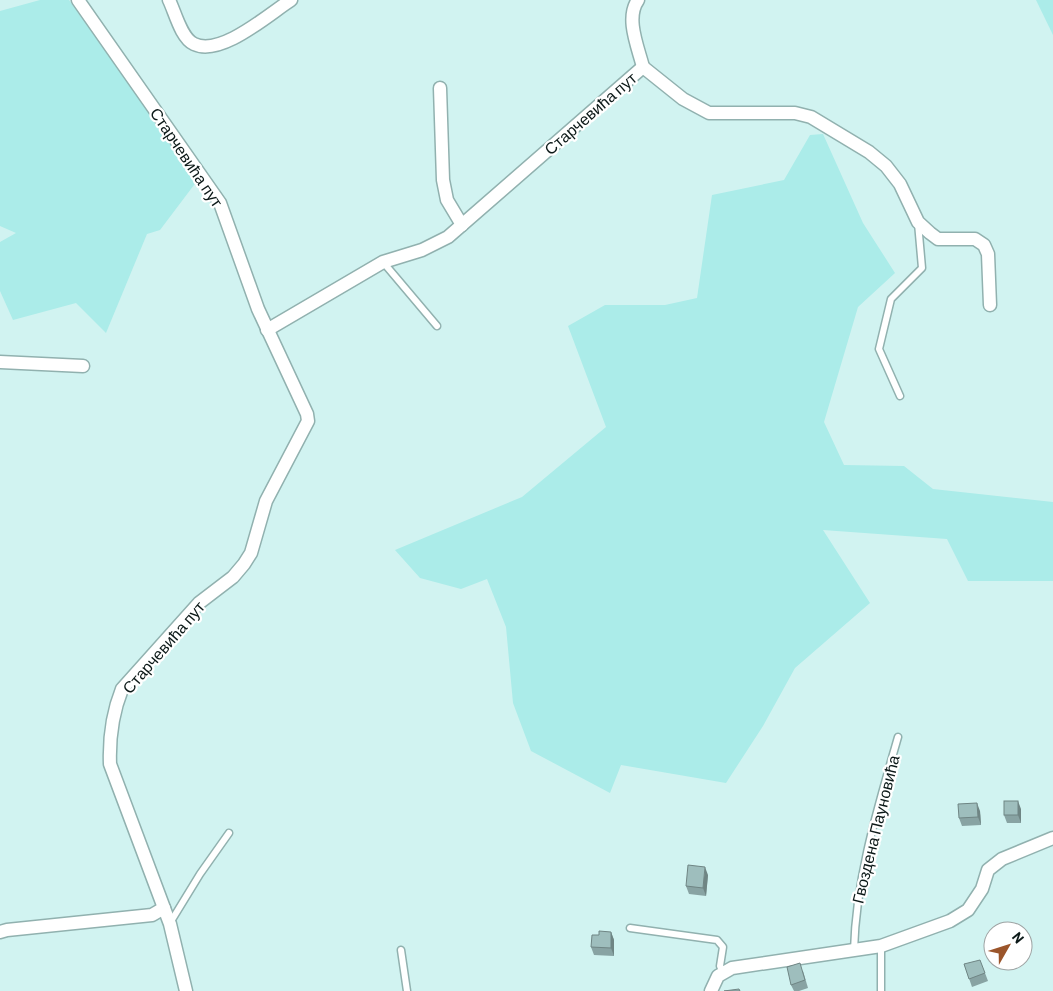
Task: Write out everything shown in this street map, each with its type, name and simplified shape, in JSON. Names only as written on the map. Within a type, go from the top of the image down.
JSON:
[{"type":"street","name":"Старчевића пут","points":[[78,0],[220,203],[267,330],[307,414],[308,421],[266,501],[251,553],[244,564],[232,577],[199,602],[122,689],[116,704],[109,737],[110,764],[170,924],[186,991]]},
{"type":"street","points":[[169,0],[186,37],[194,44],[207,45],[221,44],[244,32],[291,0]]},
{"type":"street","points":[[638,0],[634,6],[632,28],[643,67]]},
{"type":"street","name":"Старчевића пут","points":[[267,330],[383,262],[422,250],[448,237],[643,67],[683,99],[709,113],[795,112],[811,117],[827,126],[886,166],[900,184],[918,222],[938,239],[975,238],[984,245],[988,254],[990,305]]},
{"type":"street","points":[[440,88],[443,180],[447,200],[462,225]]},
{"type":"street","points":[[0,362],[83,366]]},
{"type":"street","points":[[711,991],[718,976],[732,968],[881,946],[950,922],[968,910],[982,889],[988,870],[1002,859],[1053,838]]},
{"type":"street","points":[[0,932],[152,915],[164,908]]},
{"type":"lane","points":[[900,396],[879,349],[891,299],[922,268],[918,222]]},
{"type":"lane","points":[[383,262],[437,326]]},
{"type":"lane","name":"Гвоздена Пауновића","points":[[854,950],[854,917],[864,860],[898,737]]},
{"type":"lane","points":[[170,924],[200,874],[229,833]]},
{"type":"lane","points":[[630,928],[719,941],[723,947],[720,966],[723,973]]},
{"type":"lane","points":[[881,946],[881,991]]},
{"type":"lane","points":[[401,950],[407,991]]},
{"type":"shaded area","points":[[40,0],[69,0],[197,181],[160,230],[147,234],[106,333],[76,303],[13,320],[0,291],[0,242],[16,233],[0,226],[0,11]]},
{"type":"shaded area","points":[[1036,0],[1053,0],[1053,35]]},
{"type":"shaded area","points":[[823,134],[863,223],[895,273],[858,307],[824,422],[844,465],[904,466],[933,489],[1053,502],[1053,581],[968,581],[947,539],[823,530],[870,603],[795,668],[763,726],[726,783],[621,765],[610,793],[531,751],[513,703],[506,627],[487,579],[461,589],[420,578],[395,550],[522,497],[606,427],[568,326],[605,305],[665,305],[697,298],[712,195],[784,180],[810,135]]},
{"type":"building","points":[[1004,801],[1018,801],[1018,815],[1004,815]]},
{"type":"building","points":[[977,803],[978,817],[959,818],[958,804]]},
{"type":"building","points":[[688,865],[705,867],[703,888],[686,886]]},
{"type":"building","points":[[599,931],[611,932],[611,948],[591,947],[592,935],[599,935]]},
{"type":"building","points":[[980,960],[985,973],[969,979],[964,964]]},
{"type":"building","points":[[800,963],[805,980],[791,985],[787,967]]},
{"type":"building","points":[[739,989],[740,991],[724,991]]}]
